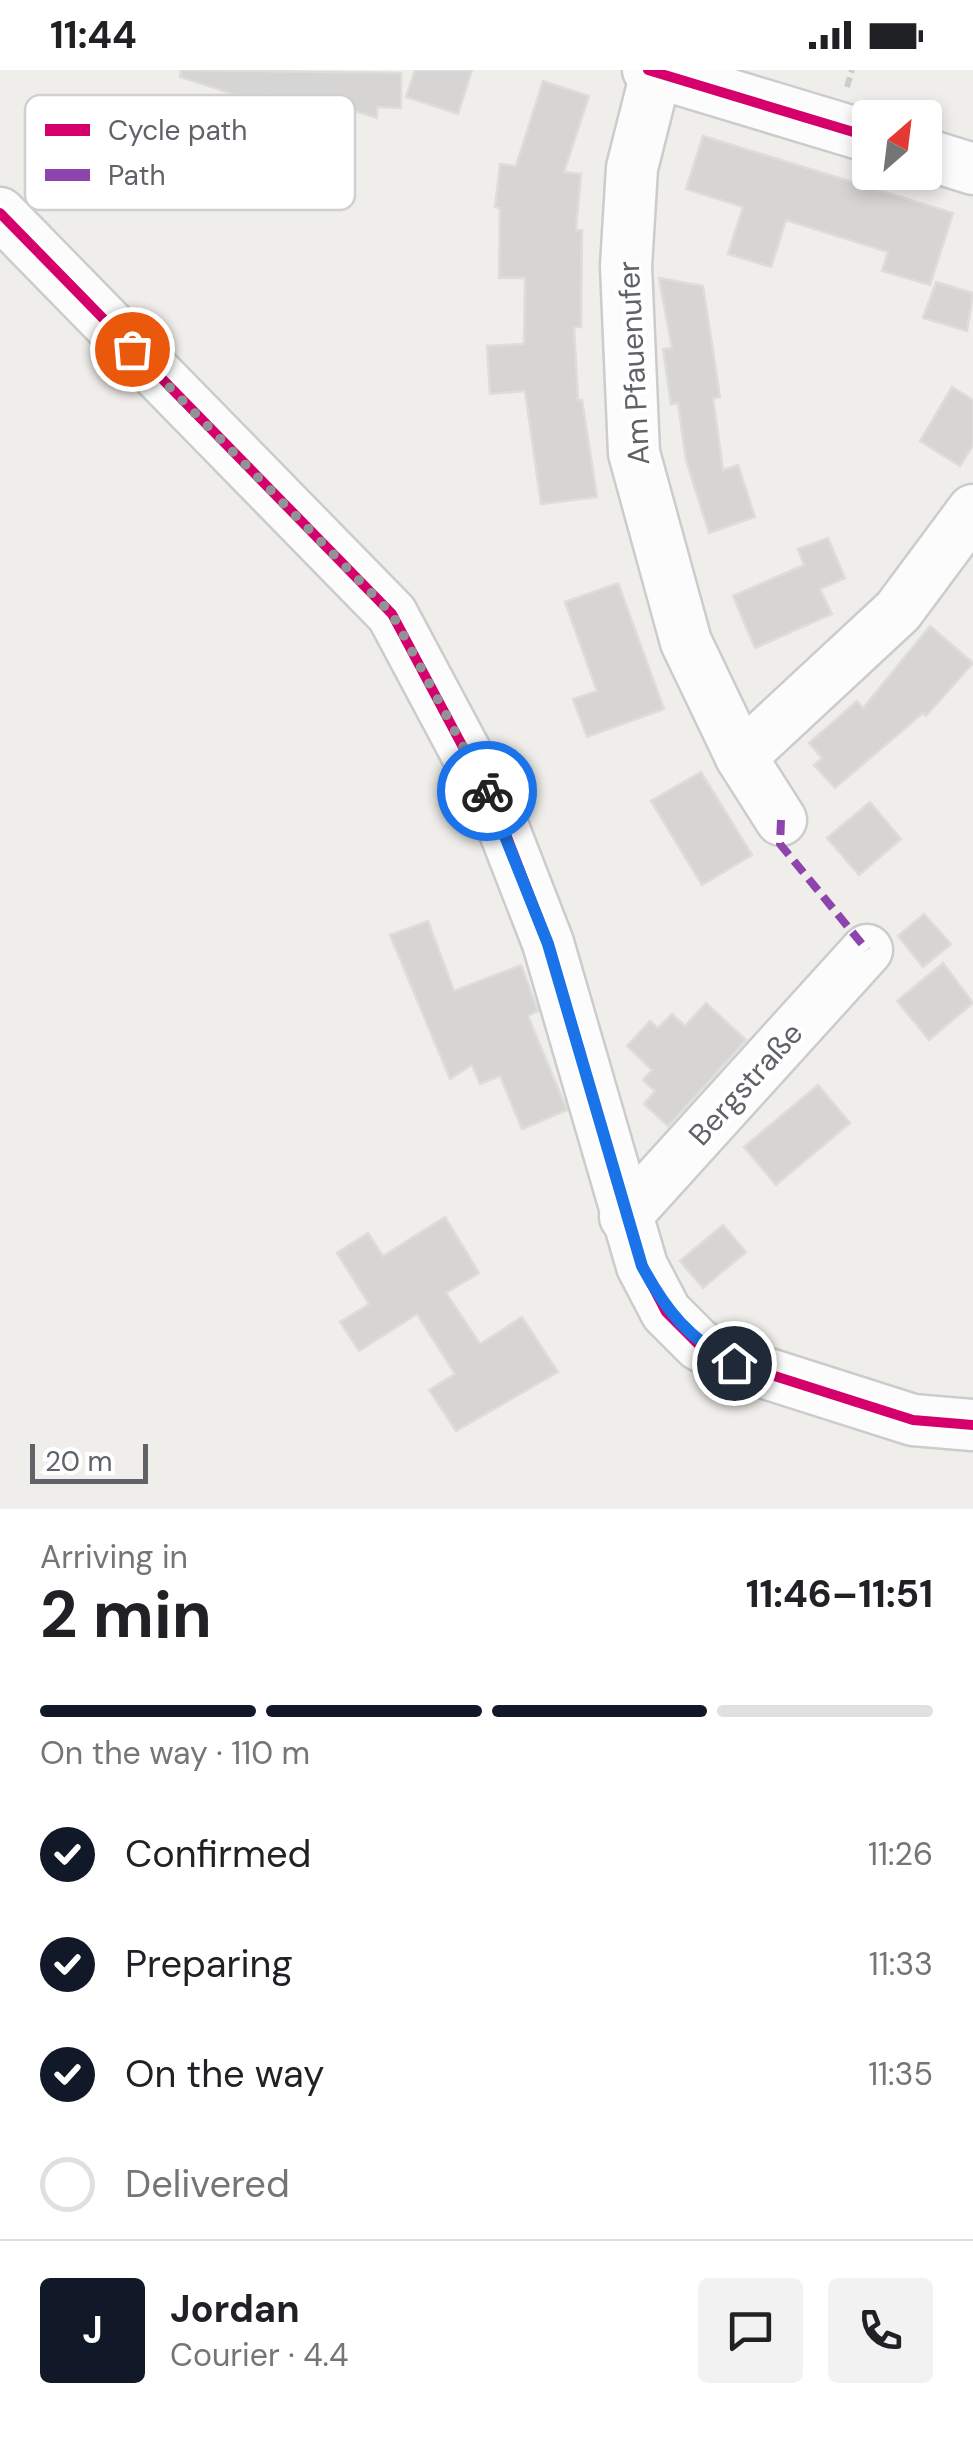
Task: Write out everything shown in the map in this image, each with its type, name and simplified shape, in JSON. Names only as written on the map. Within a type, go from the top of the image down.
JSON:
[{"type":"street","name":"Am Pfauenufer","points":[[781,820],[741,757],[686,642],[634,453],[626,266],[632,168],[652,71],[852,132]]},
{"type":"street","points":[[942,159],[973,168]]},
{"type":"street","points":[[0,212],[392,614],[410,642],[496,809],[548,944],[625,1217],[642,1266],[666,1312],[699,1345],[734,1363],[913,1420],[973,1425]]},
{"type":"street","points":[[741,757],[898,611],[973,510]]},
{"type":"street","name":"Bergstraße","points":[[625,1217],[866,950]]},
{"type":"building","points":[[181,70],[401,73],[401,108],[377,107],[377,118],[355,111],[355,95],[236,95],[180,77]]},
{"type":"building","points":[[415,70],[472,70],[458,114],[406,97]]},
{"type":"building","points":[[543,81],[589,96],[564,172],[581,174],[576,230],[582,230],[581,327],[574,327],[578,400],[582,400],[597,497],[541,504],[525,391],[490,394],[487,346],[524,344],[525,278],[499,278],[500,208],[495,207],[500,164],[516,166]]},
{"type":"building","points":[[703,136],[852,182],[852,190],[878,190],[953,213],[930,285],[882,271],[888,252],[786,220],[771,267],[728,254],[743,207],[686,189]]},
{"type":"building","points":[[659,278],[703,286],[720,397],[713,398],[723,470],[738,465],[755,517],[709,533],[686,460],[678,403],[671,404],[663,349],[672,348]]},
{"type":"building","points":[[936,282],[973,293],[967,331],[923,318]]},
{"type":"building","points":[[952,387],[973,400],[973,445],[960,466],[920,441]]},
{"type":"building","points":[[828,538],[845,578],[820,589],[832,614],[755,648],[733,596],[804,565],[798,549]]},
{"type":"building","points":[[618,583],[664,709],[587,737],[573,699],[597,691],[565,602]]},
{"type":"building","points":[[930,626],[973,663],[926,716],[923,713],[835,788],[814,765],[822,758],[809,743],[857,701],[863,708]]},
{"type":"building","points":[[701,772],[752,855],[702,885],[651,801]]},
{"type":"building","points":[[870,802],[901,839],[859,875],[827,838]]},
{"type":"building","points":[[924,914],[951,944],[923,967],[898,936]]},
{"type":"building","points":[[428,921],[454,991],[521,965],[538,1011],[528,1016],[567,1110],[522,1129],[500,1076],[480,1084],[472,1065],[450,1079],[390,935]]},
{"type":"building","points":[[943,963],[973,1003],[929,1040],[897,1001]]},
{"type":"building","points":[[706,1003],[746,1040],[668,1126],[644,1104],[655,1091],[643,1080],[652,1070],[627,1046],[650,1021],[658,1028],[672,1014],[685,1026]]},
{"type":"building","points":[[818,1085],[850,1123],[776,1185],[744,1147]]},
{"type":"building","points":[[445,1217],[479,1273],[446,1293],[480,1344],[522,1317],[558,1372],[456,1431],[429,1390],[455,1374],[417,1314],[359,1351],[340,1322],[369,1304],[337,1253],[368,1233],[383,1256]]},
{"type":"building","points":[[723,1225],[746,1252],[703,1288],[680,1261]]},
{"type":"marked path","points":[[781,820],[780,844],[867,950]]},
{"type":"cycle path","points":[[648,70],[852,132]]},
{"type":"cycle path","points":[[0,213],[392,614],[496,809],[548,943],[642,1266],[666,1312],[699,1345],[734,1363],[913,1420],[973,1425]]},
{"type":"way so far","points":[[132,349],[392,614],[418,656],[487,791]]},
{"type":"route","points":[[487,791],[548,944],[642,1266],[666,1312],[699,1345],[734,1363]]}]
